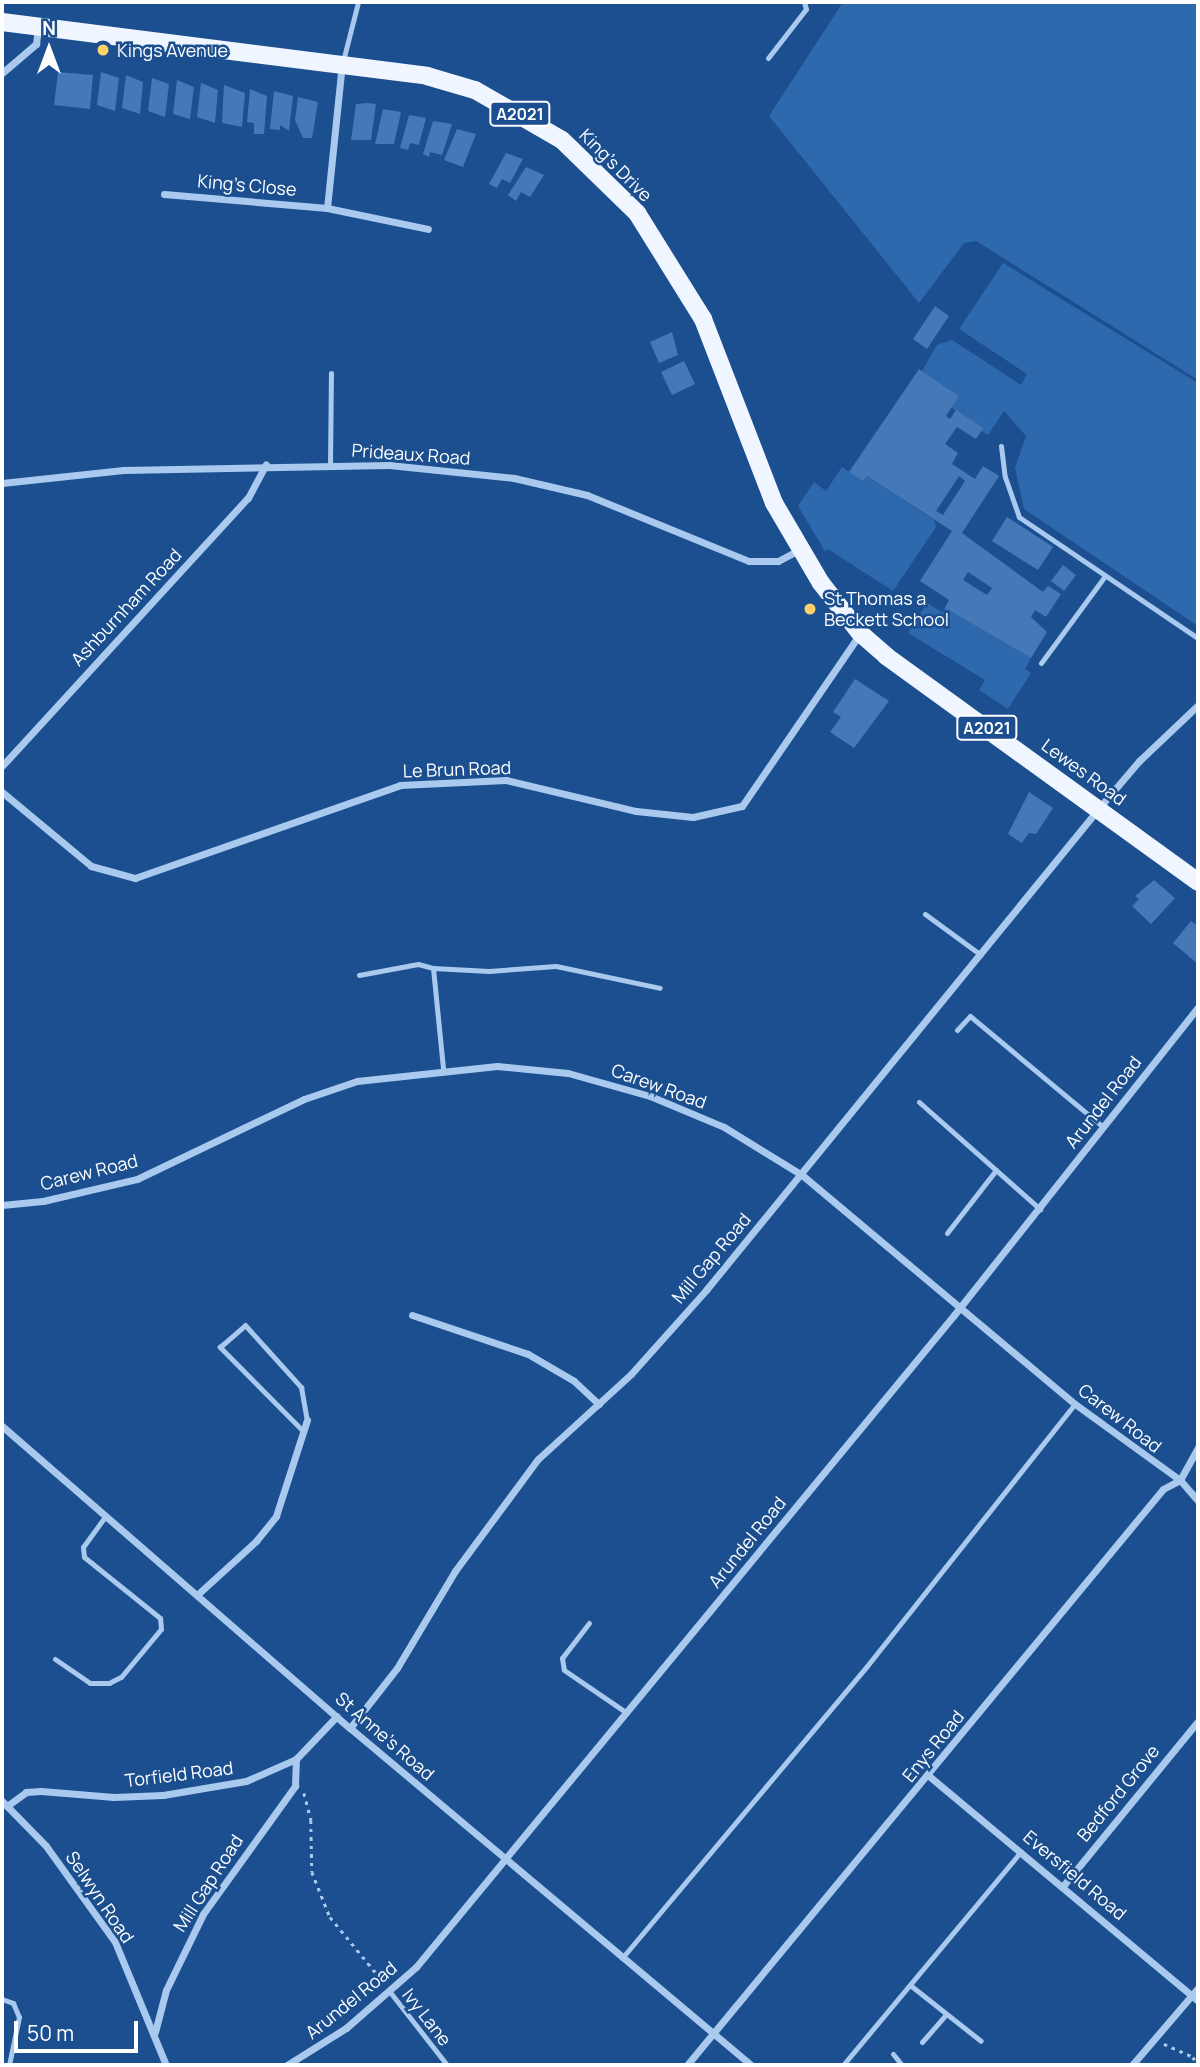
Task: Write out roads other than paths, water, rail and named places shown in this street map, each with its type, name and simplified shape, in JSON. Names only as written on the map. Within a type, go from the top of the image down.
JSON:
[{"type":"main road","name":"King's Drive","points":[[2,22],[427,76],[475,90],[562,140],[602,176],[637,213],[704,319],[774,503],[801,549]]},
{"type":"main road","name":"Lewes Road","points":[[801,549],[860,633],[886,656],[1198,882]]},
{"type":"street","points":[[2,74],[36,44],[38,27]]},
{"type":"street","points":[[327,208],[342,64]]},
{"type":"street","name":"King's Close","points":[[164,194],[327,208],[428,229]]},
{"type":"street","name":"Prideaux Road","points":[[2,484],[123,470],[266,464],[388,465],[514,478],[587,495],[749,561],[778,561],[801,549]]},
{"type":"street","name":"Ashburnham Road","points":[[2,766],[248,498],[266,464]]},
{"type":"street","name":"Le Brun Road","points":[[2,792],[91,866],[135,877],[400,785],[506,780],[636,811],[693,817],[742,806],[860,633]]},
{"type":"street","name":"Mill Gap Road","points":[[350,1728],[397,1668],[455,1571],[538,1459],[599,1404],[706,1290],[1099,808],[1139,761],[1198,705]]},
{"type":"street","name":"Arundel Road","points":[[287,2065],[312,2052],[390,1992],[627,1713],[961,1306],[1198,1007]]},
{"type":"street","name":"Carew Road","points":[[2,1205],[43,1201],[137,1179],[304,1099],[357,1081],[443,1069],[497,1066],[568,1073],[650,1096],[724,1127],[802,1175],[1075,1404],[1180,1480],[1198,1501]]},
{"type":"street","points":[[412,1315],[528,1353],[574,1381],[599,1404]]},
{"type":"street","points":[[198,1594],[257,1541],[276,1516],[307,1420]]},
{"type":"street","name":"St Anne's Road","points":[[2,1426],[350,1728],[751,2065]]},
{"type":"street","name":"Enys Road","points":[[687,2065],[929,1776],[1163,1489],[1180,1480],[1198,1447]]},
{"type":"street","name":"Torfield Road","points":[[5,1803],[33,1791],[114,1797],[209,1788],[246,1781],[296,1759],[337,1716]]},
{"type":"street","name":"Bedford Grove","points":[[1063,1886],[1198,1721]]},
{"type":"street","name":"Mill Gap Road","points":[[155,2032],[166,1990],[203,1914],[295,1786],[296,1759]]},
{"type":"street","name":"Eversfield Road","points":[[929,1776],[1195,1998]]},
{"type":"street","name":"Selwyn Road","points":[[5,1803],[46,1846],[115,1942],[155,2032],[166,2065]]},
{"type":"street","points":[[1132,2065],[1195,1998],[1198,1987]]},
{"type":"lane","points":[[342,64],[358,2]]},
{"type":"lane","points":[[768,58],[806,9],[804,2]]},
{"type":"lane","points":[[330,464],[331,373]]},
{"type":"lane","points":[[1000,446],[1005,477],[1019,517],[1198,638]]},
{"type":"lane","points":[[1041,663],[1105,576]]},
{"type":"lane","points":[[925,914],[981,955]]},
{"type":"lane","points":[[359,975],[418,964],[433,968],[489,971],[556,965],[660,988]]},
{"type":"lane","points":[[433,968],[443,1069]]},
{"type":"lane","points":[[957,1030],[970,1016],[1102,1126]]},
{"type":"lane","points":[[919,1102],[1040,1209]]},
{"type":"lane","points":[[947,1233],[996,1170]]},
{"type":"lane","points":[[304,1432],[220,1347],[245,1325],[301,1387],[307,1420]]},
{"type":"lane","points":[[622,1958],[867,1666],[1075,1404]]},
{"type":"lane","points":[[55,1659],[90,1683],[109,1683],[121,1676],[161,1629],[160,1618],[85,1557],[83,1547],[106,1515]]},
{"type":"lane","points":[[589,1623],[562,1658],[564,1670],[627,1713]]},
{"type":"lane","points":[[843,2065],[1021,1851]]},
{"type":"lane","points":[[910,1985],[981,2041]]},
{"type":"lane","name":"Ivy Lane","points":[[390,1992],[447,2065]]},
{"type":"lane","points":[[2,1998],[13,2003],[19,2017],[9,2065]]},
{"type":"lane","points":[[922,2042],[946,2014]]},
{"type":"lane","points":[[893,2054],[902,2065]]},
{"type":"place","name":"Kings Avenue","points":[[103,50]]},
{"type":"place","name":"St Thomas a Beckett School","points":[[810,609]]}]
